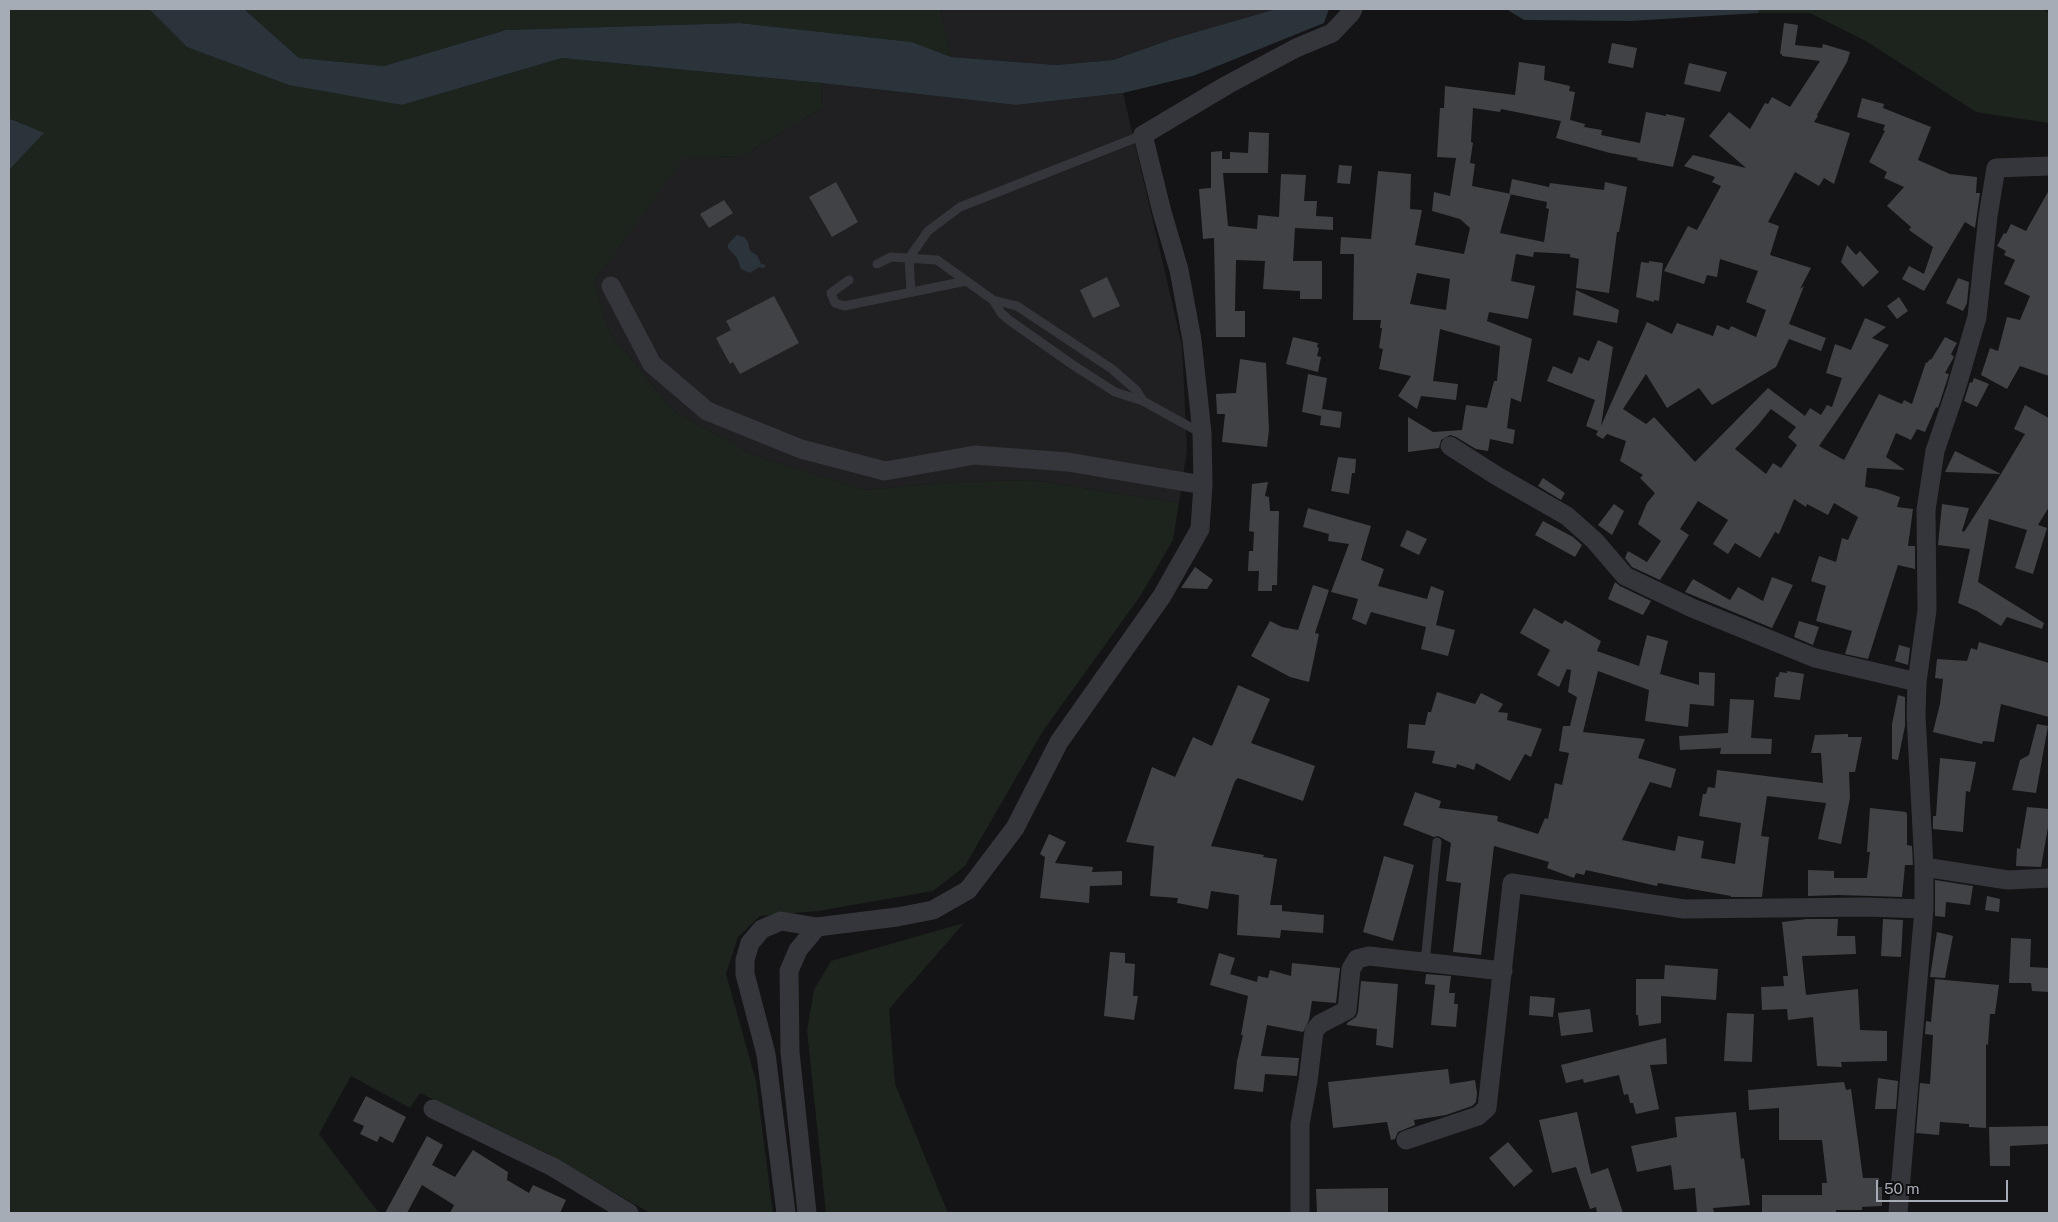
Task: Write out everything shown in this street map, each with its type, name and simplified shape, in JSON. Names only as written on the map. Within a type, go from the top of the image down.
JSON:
[{"type":"street","points":[[786,1213],[766,1054],[745,974],[745,960],[750,943],[762,929],[781,921],[817,928],[932,910],[968,890],[1015,828],[1059,742],[1162,596],[1200,529],[1203,485],[1202,433],[1192,340],[1179,270],[1143,135],[1227,85],[1296,48],[1332,33],[1351,13],[1352,9]]},
{"type":"street","points":[[1898,1213],[1924,909],[1924,867],[1916,715],[1917,682],[1927,610],[1926,510],[1935,450],[1956,389],[1977,317],[1988,216],[1996,168],[2049,166]]},
{"type":"street","points":[[611,286],[652,364],[707,411],[801,449],[885,471],[975,455],[1068,462],[1203,485]]},
{"type":"street","points":[[1450,446],[1497,476],[1567,516],[1595,541],[1625,576],[1692,608],[1815,658],[1917,682]]},
{"type":"street","points":[[1924,867],[2008,880],[2049,878]]},
{"type":"street","points":[[1406,1140],[1478,1116],[1487,1108],[1512,883],[1684,909],[1866,906],[1924,909]]},
{"type":"street","points":[[807,1213],[790,1052],[789,971],[798,950],[817,928]]},
{"type":"street","points":[[1300,1213],[1300,1124],[1308,1082],[1314,1031],[1320,1024],[1347,1010],[1351,969],[1357,959],[1369,956],[1503,971]]},
{"type":"street","points":[[766,1054],[790,1052]]},
{"type":"street","points":[[433,1109],[553,1167],[601,1206],[630,1213]]},
{"type":"lane","points":[[911,292],[909,258],[928,231],[960,207],[1143,135]]},
{"type":"lane","points":[[877,264],[891,257],[937,260],[993,300],[1017,306],[1112,369],[1136,390],[1143,401]]},
{"type":"lane","points":[[849,280],[831,293],[835,303],[844,306],[966,281]]},
{"type":"lane","points":[[993,300],[1001,313],[1009,320],[1115,392],[1143,401],[1202,433]]},
{"type":"lane","points":[[1425,962],[1437,842]]},
{"type":"shaded area","points":[[9,9],[149,9],[187,47],[402,105],[562,58],[821,83],[822,108],[743,156],[684,158],[594,282],[609,332],[674,411],[751,454],[865,490],[953,482],[1033,480],[1179,503],[1173,540],[1141,595],[1043,731],[965,866],[933,891],[818,911],[760,916],[738,937],[726,974],[756,1081],[773,1213],[650,1213],[549,1154],[420,1093],[410,1108],[351,1076],[319,1134],[379,1213],[9,1213],[9,170],[43,134],[12,119],[9,120]]},
{"type":"shaded area","points":[[149,9],[244,9],[299,58],[384,66],[506,30],[740,23],[912,42],[951,57],[1056,65],[1113,60],[1172,39],[1276,9],[1329,9],[1324,23],[1193,76],[1123,93],[1016,105],[821,83],[562,58],[402,105],[289,85],[187,47]]},
{"type":"shaded area","points":[[244,9],[940,9],[951,57],[912,42],[740,23],[506,30],[384,66],[299,58]]},
{"type":"shaded area","points":[[940,9],[1276,9],[1172,39],[1113,60],[1056,65],[951,57]]},
{"type":"shaded area","points":[[1506,9],[1760,9],[1758,13],[1631,21],[1524,20]]},
{"type":"shaded area","points":[[1760,9],[2044,9],[2049,14],[2049,123],[1976,112],[1866,41],[1810,13],[1758,13]]},
{"type":"shaded area","points":[[821,83],[1016,105],[1123,93],[1182,345],[1187,450],[1179,503],[1033,480],[953,482],[865,490],[751,454],[674,411],[609,332],[594,282],[684,157],[743,156],[822,108]]},
{"type":"shaded area","points":[[11,119],[44,133],[9,170],[9,120]]},
{"type":"shaded area","points":[[737,235],[744,237],[748,242],[750,251],[757,255],[761,264],[766,265],[764,268],[759,267],[750,273],[741,269],[737,258],[728,248],[728,244]]},
{"type":"shaded area","points":[[964,923],[889,1009],[895,1084],[948,1213],[826,1213],[807,1030],[814,990],[831,961]]},
{"type":"building","points":[[1784,23],[1798,25],[1795,45],[1822,48],[1823,44],[1850,52],[1847,62],[1814,122],[1850,133],[1834,184],[1824,178],[1819,186],[1795,172],[1768,222],[1779,226],[1770,255],[1811,268],[1800,289],[1804,286],[1789,324],[1826,338],[1821,351],[1789,339],[1776,367],[1712,405],[1699,388],[1667,408],[1646,374],[1623,409],[1646,424],[1654,417],[1695,462],[1768,388],[1805,416],[1810,408],[1821,415],[1827,405],[1832,407],[1842,378],[1826,373],[1835,344],[1851,350],[1865,318],[1886,327],[1872,338],[1889,345],[1819,446],[1844,460],[1879,394],[1902,404],[1904,400],[1912,404],[1926,362],[1931,360],[1945,337],[1957,343],[1951,354],[1954,357],[1945,373],[1949,374],[1938,408],[1936,407],[1925,432],[1917,429],[1911,440],[1896,433],[1886,457],[1905,470],[1867,468],[1865,487],[1900,497],[1897,507],[1913,509],[1908,546],[1915,546],[1915,569],[1898,565],[1868,659],[1845,654],[1852,631],[1816,621],[1826,586],[1811,581],[1819,556],[1836,562],[1842,538],[1848,540],[1858,517],[1834,503],[1828,515],[1807,504],[1806,507],[1794,499],[1779,534],[1775,532],[1760,558],[1735,543],[1728,554],[1713,544],[1728,520],[1698,501],[1680,529],[1689,535],[1660,580],[1632,567],[1625,558],[1628,551],[1647,562],[1661,541],[1638,524],[1647,503],[1655,493],[1640,478],[1643,475],[1620,461],[1626,441],[1607,434],[1603,439],[1596,435],[1598,431],[1586,426],[1595,400],[1547,381],[1553,366],[1572,374],[1579,357],[1589,361],[1598,340],[1613,347],[1601,426],[1647,322],[1672,334],[1677,323],[1713,336],[1717,325],[1729,330],[1731,326],[1756,337],[1766,310],[1746,302],[1758,271],[1720,259],[1717,277],[1707,275],[1704,284],[1664,271],[1688,226],[1697,230],[1721,186],[1712,182],[1715,177],[1684,166],[1693,155],[1746,168],[1709,136],[1729,112],[1750,129],[1765,103],[1768,104],[1772,97],[1790,107],[1820,61],[1782,56],[1780,54]],"holes":[[[1771,409],[1796,427],[1788,437],[1797,445],[1781,468],[1773,463],[1766,474],[1735,449]]]},
{"type":"building","points":[[1612,43],[1637,48],[1633,68],[1608,63]]},
{"type":"building","points":[[1519,62],[1545,66],[1544,80],[1570,86],[1569,91],[1575,92],[1570,120],[1585,124],[1584,127],[1602,130],[1601,135],[1640,143],[1646,112],[1685,118],[1673,167],[1637,160],[1638,158],[1610,153],[1556,138],[1561,121],[1501,109],[1500,112],[1473,108],[1471,142],[1473,143],[1470,163],[1475,164],[1472,186],[1509,194],[1512,179],[1549,187],[1550,183],[1604,190],[1605,182],[1627,187],[1619,232],[1617,232],[1609,293],[1576,288],[1579,259],[1570,257],[1570,254],[1534,252],[1533,257],[1516,254],[1511,281],[1535,286],[1528,319],[1489,312],[1487,321],[1532,339],[1521,402],[1511,398],[1507,428],[1515,430],[1513,444],[1490,439],[1488,451],[1476,449],[1450,435],[1441,440],[1439,448],[1408,452],[1408,417],[1433,432],[1462,430],[1466,405],[1487,408],[1494,381],[1497,381],[1500,346],[1440,329],[1433,381],[1458,384],[1456,400],[1421,396],[1417,409],[1398,396],[1411,376],[1379,369],[1383,349],[1379,348],[1382,328],[1380,328],[1381,320],[1353,320],[1354,254],[1340,254],[1341,237],[1371,239],[1378,171],[1411,174],[1410,209],[1422,210],[1415,245],[1464,254],[1470,228],[1460,219],[1432,211],[1434,192],[1450,196],[1456,158],[1437,157],[1440,108],[1444,108],[1445,86],[1515,95]],"holes":[[[1511,194],[1547,202],[1546,208],[1549,209],[1544,242],[1500,233]],[[1417,273],[1450,279],[1446,310],[1410,304]]]},
{"type":"building","points":[[1689,63],[1727,72],[1720,92],[1684,84]]},
{"type":"building","points":[[1862,98],[1884,104],[1883,108],[1931,127],[1918,160],[1950,174],[1977,177],[1976,193],[1980,193],[1975,228],[1965,222],[1924,291],[1902,279],[1909,266],[1924,274],[1933,247],[1909,230],[1911,227],[1887,206],[1904,187],[1884,178],[1887,172],[1869,162],[1885,131],[1883,130],[1885,125],[1857,117]]},
{"type":"building","points":[[1249,132],[1269,133],[1268,173],[1223,173],[1228,226],[1257,229],[1258,215],[1279,217],[1281,174],[1306,175],[1304,201],[1317,201],[1316,216],[1333,217],[1333,230],[1295,228],[1293,261],[1322,261],[1322,299],[1300,299],[1300,291],[1263,289],[1265,261],[1236,260],[1235,311],[1245,311],[1245,337],[1216,337],[1214,238],[1203,239],[1199,189],[1211,188],[1211,152],[1222,151],[1222,159],[1230,159],[1230,152],[1248,153]]},
{"type":"building","points":[[1339,165],[1352,166],[1350,184],[1337,183]]},
{"type":"building","points":[[836,182],[858,222],[832,237],[809,197]]},
{"type":"building","points":[[2049,190],[2049,376],[2020,366],[2007,389],[1981,375],[1990,348],[1998,351],[2007,317],[2020,320],[2030,296],[2004,284],[2015,260],[2004,255],[2006,251],[1997,246],[2011,224],[2026,231]]},
{"type":"building","points":[[724,200],[733,213],[709,228],[700,214]]},
{"type":"building","points":[[1847,245],[1856,255],[1860,251],[1879,272],[1863,287],[1841,262]]},
{"type":"building","points":[[1649,261],[1663,263],[1659,301],[1654,300],[1654,302],[1636,297],[1641,262],[1649,263]]},
{"type":"building","points":[[1107,277],[1120,306],[1093,318],[1080,290]]},
{"type":"building","points":[[1958,278],[1969,282],[1967,303],[1963,311],[1946,303]]},
{"type":"building","points":[[1576,290],[1619,310],[1617,323],[1573,315]]},
{"type":"building","points":[[774,296],[799,343],[740,374],[733,362],[730,364],[716,338],[731,330],[726,321]]},
{"type":"building","points":[[1899,297],[1908,311],[1897,319],[1887,306]]},
{"type":"building","points":[[1293,337],[1318,343],[1317,356],[1321,357],[1318,372],[1286,364]]},
{"type":"building","points":[[1240,359],[1266,363],[1269,430],[1267,447],[1222,442],[1225,414],[1217,414],[1216,394],[1236,393]]},
{"type":"building","points":[[1308,374],[1327,378],[1321,416],[1302,412]]},
{"type":"building","points":[[1974,378],[1989,384],[1977,407],[1964,401],[1970,382],[1972,383]]},
{"type":"building","points":[[2025,405],[2049,418],[2049,507],[2038,525],[2047,528],[2033,574],[2015,568],[2027,530],[1989,519],[1978,582],[2044,623],[2042,629],[2007,617],[2001,626],[1977,611],[1958,603],[1970,549],[1938,545],[1942,504],[1969,508],[1962,531],[1964,532],[2025,434],[2014,429]]},
{"type":"building","points":[[1322,409],[1342,412],[1340,428],[1320,425]]},
{"type":"building","points":[[1955,451],[2001,474],[1945,472]]},
{"type":"building","points":[[1338,457],[1356,459],[1355,473],[1352,473],[1349,494],[1331,491]]},
{"type":"building","points":[[1543,478],[1565,493],[1561,500],[1538,486]]},
{"type":"building","points":[[1268,482],[1265,496],[1269,497],[1270,511],[1279,511],[1277,585],[1272,585],[1272,591],[1258,591],[1259,571],[1248,571],[1249,551],[1253,551],[1254,532],[1249,531],[1252,484]]},
{"type":"building","points":[[1614,504],[1624,511],[1612,535],[1598,525]]},
{"type":"building","points":[[1308,508],[1371,526],[1361,560],[1384,569],[1378,586],[1427,599],[1431,586],[1444,591],[1436,625],[1455,630],[1448,656],[1421,649],[1426,627],[1371,612],[1366,625],[1352,619],[1358,599],[1331,592],[1349,544],[1328,541],[1329,534],[1303,527]]},
{"type":"building","points":[[1543,521],[1573,537],[1582,545],[1575,557],[1535,535]]},
{"type":"building","points":[[1407,530],[1427,539],[1419,555],[1400,546]]},
{"type":"building","points":[[1195,567],[1213,580],[1207,589],[1181,588]]},
{"type":"building","points":[[1772,577],[1793,585],[1772,628],[1685,592],[1693,579],[1730,600],[1738,587],[1763,601]]},
{"type":"building","points":[[1615,582],[1651,601],[1643,615],[1608,599]]},
{"type":"building","points":[[1313,585],[1329,590],[1315,633],[1319,634],[1309,682],[1290,677],[1251,656],[1270,621],[1282,627],[1298,630]]},
{"type":"building","points":[[1534,608],[1562,624],[1565,620],[1601,641],[1597,651],[1639,666],[1647,635],[1668,641],[1660,674],[1699,685],[1699,672],[1715,673],[1714,706],[1690,704],[1688,727],[1645,721],[1649,690],[1598,671],[1583,732],[1645,739],[1638,758],[1676,769],[1671,788],[1650,782],[1622,840],[1675,851],[1678,836],[1704,841],[1701,858],[1735,864],[1741,823],[1699,816],[1703,794],[1706,794],[1708,787],[1715,788],[1717,770],[1823,783],[1821,753],[1811,753],[1815,735],[1848,734],[1848,737],[1862,737],[1855,772],[1849,772],[1850,798],[1841,844],[1818,839],[1826,803],[1767,796],[1761,836],[1769,837],[1762,897],[1731,897],[1658,883],[1657,886],[1586,870],[1584,875],[1576,873],[1574,878],[1547,868],[1549,862],[1494,846],[1481,955],[1453,952],[1461,883],[1446,881],[1451,843],[1438,836],[1434,837],[1403,825],[1415,792],[1441,801],[1439,808],[1498,816],[1497,821],[1538,834],[1545,818],[1548,819],[1555,783],[1562,785],[1569,753],[1559,751],[1563,726],[1570,726],[1577,697],[1568,692],[1571,670],[1567,669],[1559,687],[1537,675],[1550,650],[1520,633]]},
{"type":"building","points":[[1799,621],[1819,627],[1813,645],[1794,637]]},
{"type":"building","points":[[1979,642],[2049,663],[2049,717],[2001,704],[1994,742],[1983,741],[1982,744],[1933,732],[1940,704],[1943,679],[1935,678],[1937,659],[1967,661],[1971,648],[1977,650]]},
{"type":"building","points":[[1899,645],[1910,648],[1908,665],[1895,661]]},
{"type":"building","points":[[1787,671],[1804,674],[1800,700],[1774,697],[1776,677],[1778,677],[1780,672],[1787,673]]},
{"type":"building","points":[[1238,685],[1270,699],[1251,743],[1315,766],[1303,801],[1238,778],[1235,781],[1211,846],[1277,859],[1270,905],[1282,905],[1282,911],[1324,915],[1323,933],[1281,930],[1280,938],[1237,935],[1239,895],[1211,891],[1208,909],[1177,903],[1178,898],[1150,896],[1154,846],[1126,842],[1152,767],[1175,777],[1193,737],[1212,746]]},
{"type":"building","points":[[1437,692],[1475,704],[1481,693],[1503,704],[1498,712],[1508,713],[1507,720],[1542,729],[1531,757],[1525,754],[1510,781],[1476,763],[1474,770],[1457,764],[1456,768],[1432,763],[1435,751],[1407,748],[1409,724],[1425,725],[1428,712],[1431,712]]},
{"type":"building","points":[[1898,695],[1905,697],[1905,726],[1898,760],[1892,759],[1892,724]]},
{"type":"building","points":[[1730,699],[1754,700],[1751,738],[1772,739],[1771,754],[1720,754],[1721,748],[1680,750],[1679,736],[1728,733]]},
{"type":"building","points":[[2037,724],[2048,726],[2036,793],[2012,790],[2020,760],[2029,755]]},
{"type":"building","points":[[1940,758],[1976,762],[1970,792],[1966,791],[1963,832],[1933,829],[1933,816],[1936,816]]},
{"type":"building","points":[[2027,807],[2049,809],[2049,827],[2041,867],[2016,866],[2017,848],[2020,849]]},
{"type":"building","points":[[1870,808],[1906,812],[1907,814],[1907,845],[1912,846],[1913,865],[1905,865],[1902,897],[1808,896],[1808,870],[1834,871],[1834,878],[1867,878],[1870,852],[1867,852]]},
{"type":"building","points":[[1049,834],[1066,842],[1055,863],[1093,867],[1092,872],[1122,871],[1122,885],[1090,886],[1089,903],[1040,898],[1045,857],[1040,854]]},
{"type":"building","points":[[1384,856],[1414,865],[1393,941],[1363,932]]},
{"type":"building","points":[[1935,880],[1973,886],[1970,905],[1946,902],[1945,917],[1935,916]]},
{"type":"building","points":[[1987,896],[2000,899],[1999,912],[1985,910]]},
{"type":"building","points":[[1807,919],[1838,919],[1837,936],[1855,936],[1856,954],[1802,956],[1806,995],[1858,989],[1860,1030],[1887,1031],[1887,1061],[1841,1062],[1842,1067],[1817,1066],[1813,1017],[1788,1020],[1787,1009],[1762,1010],[1761,987],[1784,986],[1783,976],[1788,976],[1782,922]]},
{"type":"building","points":[[1883,919],[1903,920],[1901,957],[1881,956]]},
{"type":"building","points":[[1937,932],[1953,936],[1945,978],[1930,977]]},
{"type":"building","points":[[2011,938],[2031,939],[2030,967],[2049,968],[2049,992],[2032,991],[2031,983],[2009,983]]},
{"type":"building","points":[[1110,952],[1125,953],[1125,963],[1135,964],[1133,996],[1138,996],[1134,1020],[1104,1016]]},
{"type":"building","points":[[1219,953],[1235,958],[1230,974],[1257,982],[1258,976],[1268,978],[1270,970],[1291,976],[1292,963],[1340,968],[1336,1003],[1312,1001],[1309,1020],[1303,1032],[1267,1025],[1261,1056],[1299,1058],[1297,1076],[1265,1074],[1263,1092],[1234,1089],[1248,996],[1210,985]]},
{"type":"building","points":[[1665,965],[1718,969],[1716,1000],[1661,996],[1661,1023],[1639,1026],[1638,1015],[1636,1015],[1636,979],[1664,979]]},
{"type":"building","points":[[1426,974],[1451,976],[1449,993],[1455,993],[1454,1004],[1458,1004],[1456,1027],[1431,1025],[1435,985],[1425,984]]},
{"type":"building","points":[[1935,979],[1999,985],[1995,1014],[1990,1014],[1988,1045],[1986,1044],[1986,1128],[1969,1127],[1969,1124],[1940,1122],[1939,1135],[1916,1133],[1920,1083],[1930,1084],[1933,1035],[1925,1034],[1926,1021],[1931,1022]]},
{"type":"building","points":[[1361,981],[1398,984],[1393,1048],[1376,1045],[1377,1029],[1347,1025],[1356,1017],[1358,1012]]},
{"type":"building","points":[[1530,996],[1555,998],[1553,1017],[1529,1015]]},
{"type":"building","points":[[1590,1009],[1593,1032],[1561,1036],[1558,1013]]},
{"type":"building","points":[[1727,1013],[1754,1014],[1752,1062],[1724,1061]]},
{"type":"building","points":[[1666,1038],[1667,1064],[1650,1065],[1659,1109],[1636,1114],[1628,1094],[1624,1095],[1619,1075],[1584,1083],[1583,1079],[1566,1083],[1561,1065]]},
{"type":"building","points":[[1448,1069],[1450,1084],[1475,1080],[1476,1102],[1472,1106],[1446,1115],[1414,1120],[1415,1125],[1398,1132],[1395,1139],[1391,1140],[1387,1122],[1333,1128],[1328,1082]]},
{"type":"building","points":[[1878,1078],[1898,1081],[1896,1109],[1875,1109]]},
{"type":"building","points":[[1844,1082],[1846,1090],[1851,1089],[1863,1178],[1879,1178],[1878,1187],[1882,1187],[1882,1206],[1862,1207],[1862,1210],[1836,1210],[1836,1212],[1762,1213],[1762,1195],[1822,1195],[1822,1183],[1827,1183],[1822,1140],[1779,1140],[1779,1108],[1749,1110],[1748,1090]]},
{"type":"building","points":[[366,1096],[406,1117],[393,1143],[380,1136],[377,1142],[360,1134],[364,1126],[353,1121]]},
{"type":"building","points":[[1577,1112],[1591,1174],[1608,1168],[1623,1213],[1597,1213],[1596,1207],[1590,1209],[1576,1167],[1552,1173],[1539,1120]]},
{"type":"building","points":[[1736,1112],[1741,1159],[1744,1158],[1750,1205],[1713,1208],[1714,1213],[1697,1213],[1695,1188],[1674,1190],[1671,1165],[1637,1172],[1631,1146],[1677,1137],[1675,1117]]},
{"type":"building","points":[[2049,1126],[2049,1144],[2010,1146],[2010,1166],[1990,1166],[1989,1127]]},
{"type":"building","points":[[427,1136],[443,1145],[432,1165],[455,1177],[473,1150],[508,1172],[507,1180],[529,1193],[533,1185],[566,1200],[560,1213],[450,1213],[454,1205],[422,1185],[407,1213],[385,1213]]},
{"type":"building","points":[[1508,1142],[1533,1171],[1514,1187],[1489,1158]]},
{"type":"building","points":[[1388,1188],[1388,1213],[1317,1213],[1316,1189]]}]
